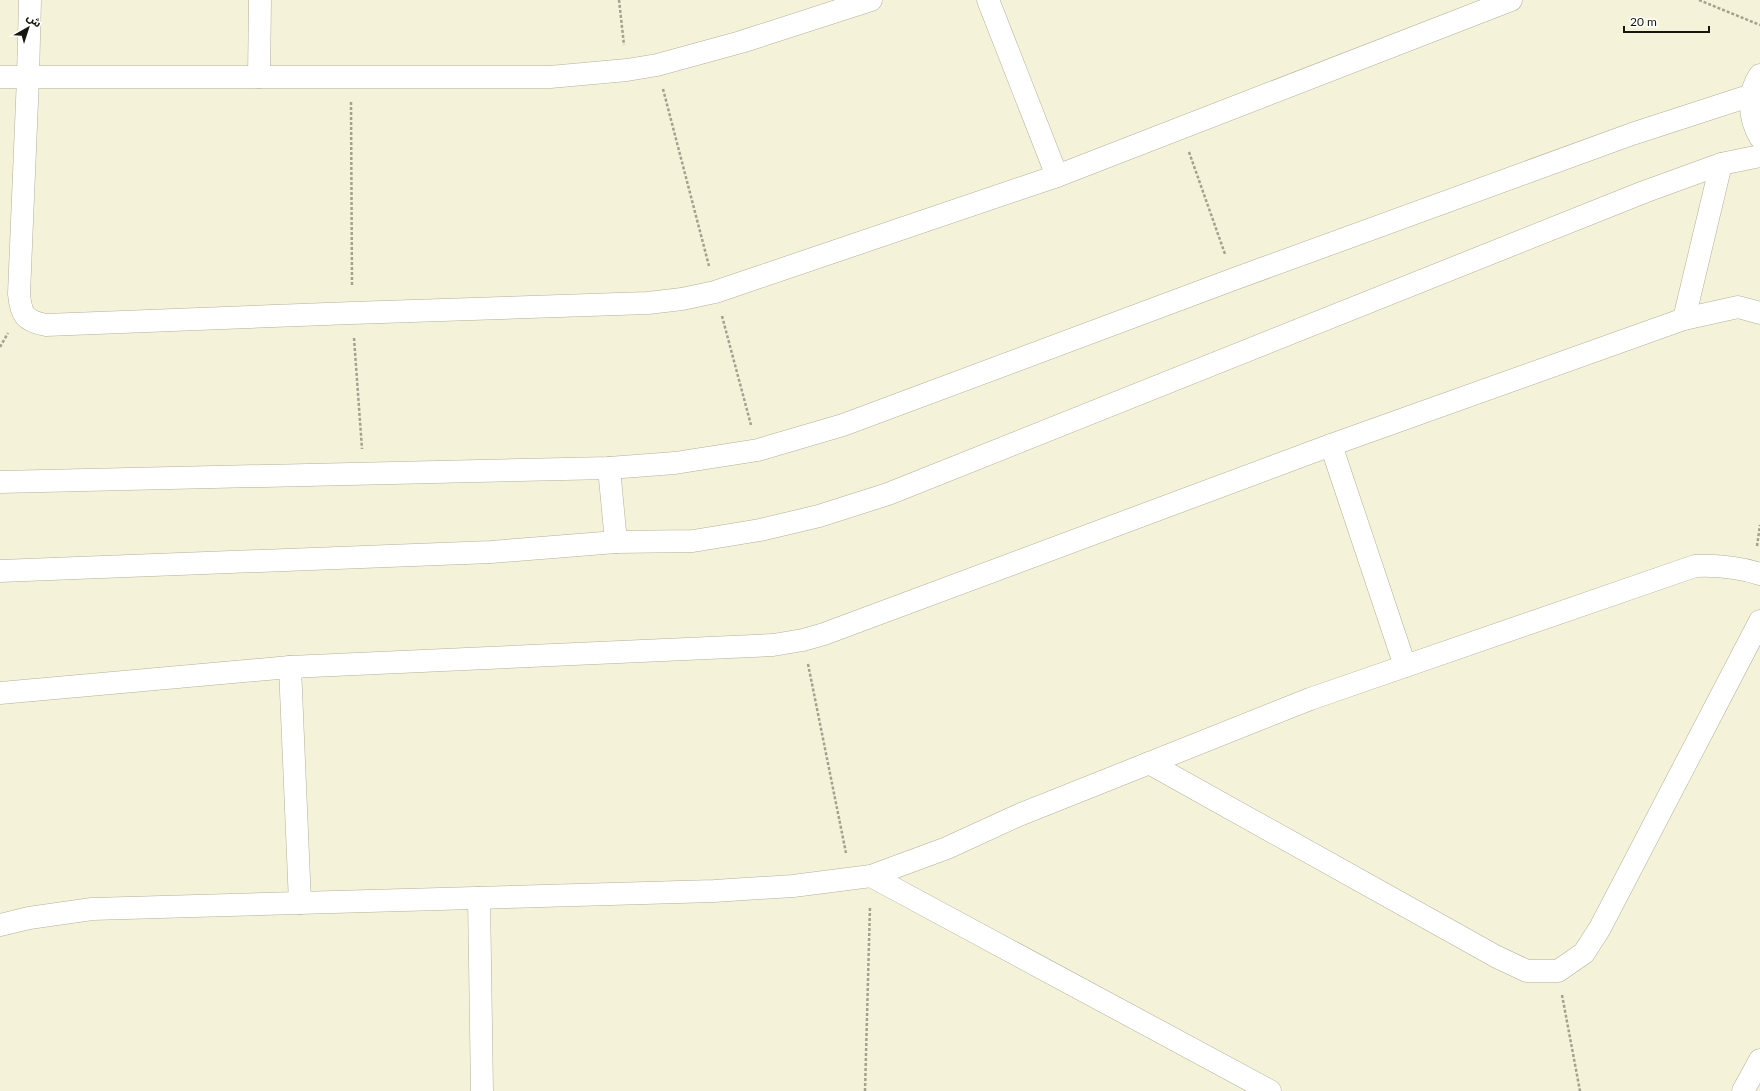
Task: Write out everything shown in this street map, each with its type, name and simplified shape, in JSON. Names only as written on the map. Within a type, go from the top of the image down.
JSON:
[{"type":"street","points":[[30,0],[19,294],[21,310],[31,322],[46,325],[352,312],[648,303],[682,299],[715,292],[1058,176],[1511,0]]},
{"type":"street","points":[[259,77],[260,0]]},
{"type":"street","points":[[0,77],[550,77],[627,70],[657,65],[741,42],[871,0]]},
{"type":"street","points":[[988,0],[1058,176]]},
{"type":"street","points":[[1760,75],[1752,95],[1751,111],[1755,128],[1760,137]]},
{"type":"street","points":[[0,482],[609,468],[675,463],[758,450],[844,425],[1632,134],[1752,95]]},
{"type":"street","points":[[0,571],[491,552],[616,542],[693,541],[760,530],[819,516],[888,494],[1636,195],[1721,164],[1760,156]]},
{"type":"street","points":[[1684,319],[1721,164]]},
{"type":"street","points":[[0,693],[290,667],[774,645],[803,640],[832,631],[1331,445],[1684,319],[1738,307],[1760,313]]},
{"type":"street","points":[[1331,445],[1405,666]]},
{"type":"street","points":[[609,468],[616,542]]},
{"type":"street","points":[[0,925],[29,918],[92,909],[714,891],[793,886],[861,877],[947,848],[1019,815],[1310,699],[1695,566],[1719,565],[1742,568],[1760,574]]},
{"type":"street","points":[[1149,763],[1497,957],[1526,971],[1558,971],[1584,953],[1600,928],[1760,621]]},
{"type":"street","points":[[290,667],[300,903]]},
{"type":"street","points":[[861,877],[1270,1091]]},
{"type":"street","points":[[479,898],[482,1091]]},
{"type":"street","points":[[1743,1091],[1760,1060]]},
{"type":"path","points":[[619,0],[627,70]]},
{"type":"path","points":[[1699,0],[1760,25]]},
{"type":"path","points":[[657,65],[715,292],[758,450]]},
{"type":"path","points":[[351,78],[352,312],[363,473]]},
{"type":"path","points":[[1180,128],[1234,280]]},
{"type":"path","points":[[803,640],[861,877],[865,1091]]},
{"type":"path","points":[[1558,971],[1580,1091]]}]
